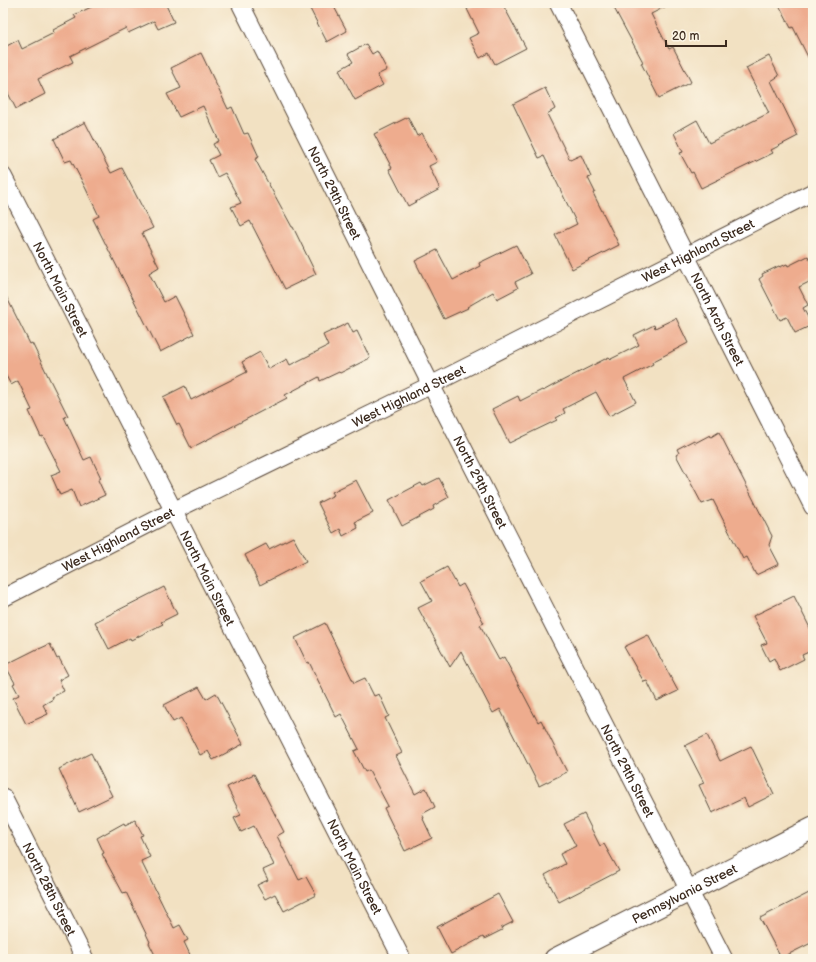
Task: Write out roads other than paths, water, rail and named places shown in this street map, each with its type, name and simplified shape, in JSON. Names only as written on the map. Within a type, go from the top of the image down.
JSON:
[{"type":"street","name":"North 29th Street","points":[[240,3],[431,385],[724,959]]},
{"type":"street","name":"North Arch Street","points":[[558,3],[813,507]]},
{"type":"street","name":"North Main Street","points":[[3,176],[175,510],[402,959]]},
{"type":"street","name":"West Highland Street","points":[[3,598],[175,510],[431,385],[813,192]]},
{"type":"street","name":"North 28th Street","points":[[3,797],[85,959]]},
{"type":"street","name":"Pennsylvania Street","points":[[555,959],[813,828]]}]
